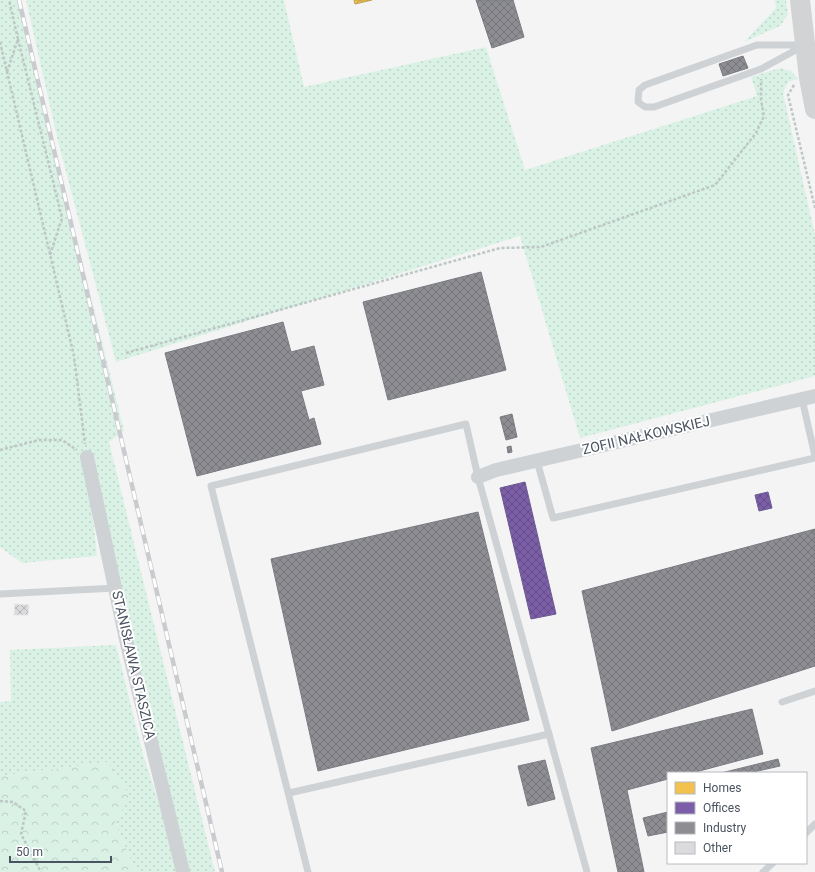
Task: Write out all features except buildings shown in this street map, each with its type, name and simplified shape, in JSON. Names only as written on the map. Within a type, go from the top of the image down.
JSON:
[{"type":"main road","points":[[800,0],[809,78],[815,109]]},
{"type":"street","name":"ZOFII NAŁKOWSKIEJ","points":[[478,476],[808,397]]},
{"type":"street","name":"STANISŁAWA STASZICA","points":[[87,457],[127,644],[183,872]]},
{"type":"lane","points":[[757,45],[805,45],[761,69],[654,107],[645,107],[638,102],[639,90],[645,85],[745,48],[757,45]]},
{"type":"lane","points":[[537,461],[553,518],[815,457],[808,397]]},
{"type":"lane","points":[[308,872],[211,486],[466,424],[478,476],[587,872]]},
{"type":"lane","points":[[0,594],[116,588]]},
{"type":"lane","points":[[782,702],[815,691]]},
{"type":"lane","points":[[289,792],[549,734]]},
{"type":"lane","points":[[807,832],[815,824]]},
{"type":"lane","points":[[763,872],[772,864]]},
{"type":"path","points":[[9,0],[62,218],[50,256]]},
{"type":"path","points":[[7,72],[18,39]]},
{"type":"path","points":[[0,42],[74,356],[87,457]]},
{"type":"path","points":[[126,353],[500,248],[541,247],[715,185],[756,133],[764,116],[761,100],[761,69]]},
{"type":"path","points":[[809,78],[794,84],[788,95],[815,208]]},
{"type":"path","points":[[0,450],[39,440],[62,440],[87,457]]},
{"type":"path","points":[[0,801],[13,802],[26,810],[21,834],[41,872]]},
{"type":"green space","points":[[0,0],[18,0],[124,431],[109,442],[215,872],[183,872],[87,462],[97,556],[22,563],[0,547]]},
{"type":"green space","points":[[26,0],[284,0],[304,87],[486,47],[525,170],[757,96],[751,77],[780,68],[791,71],[798,79],[788,82],[783,93],[815,235],[815,376],[580,438],[520,236],[116,362],[58,141]]},
{"type":"green space","points":[[775,0],[786,0],[788,14],[780,26],[744,42],[776,8]]},
{"type":"green space","points":[[116,645],[143,754],[181,872],[136,872],[115,823],[108,762],[0,776],[0,702],[11,701],[10,650]]},
{"type":"green space","points":[[108,762],[130,796],[115,823],[136,872],[0,872],[0,776]]},
{"type":"railway","points":[[19,0],[222,872]]}]
